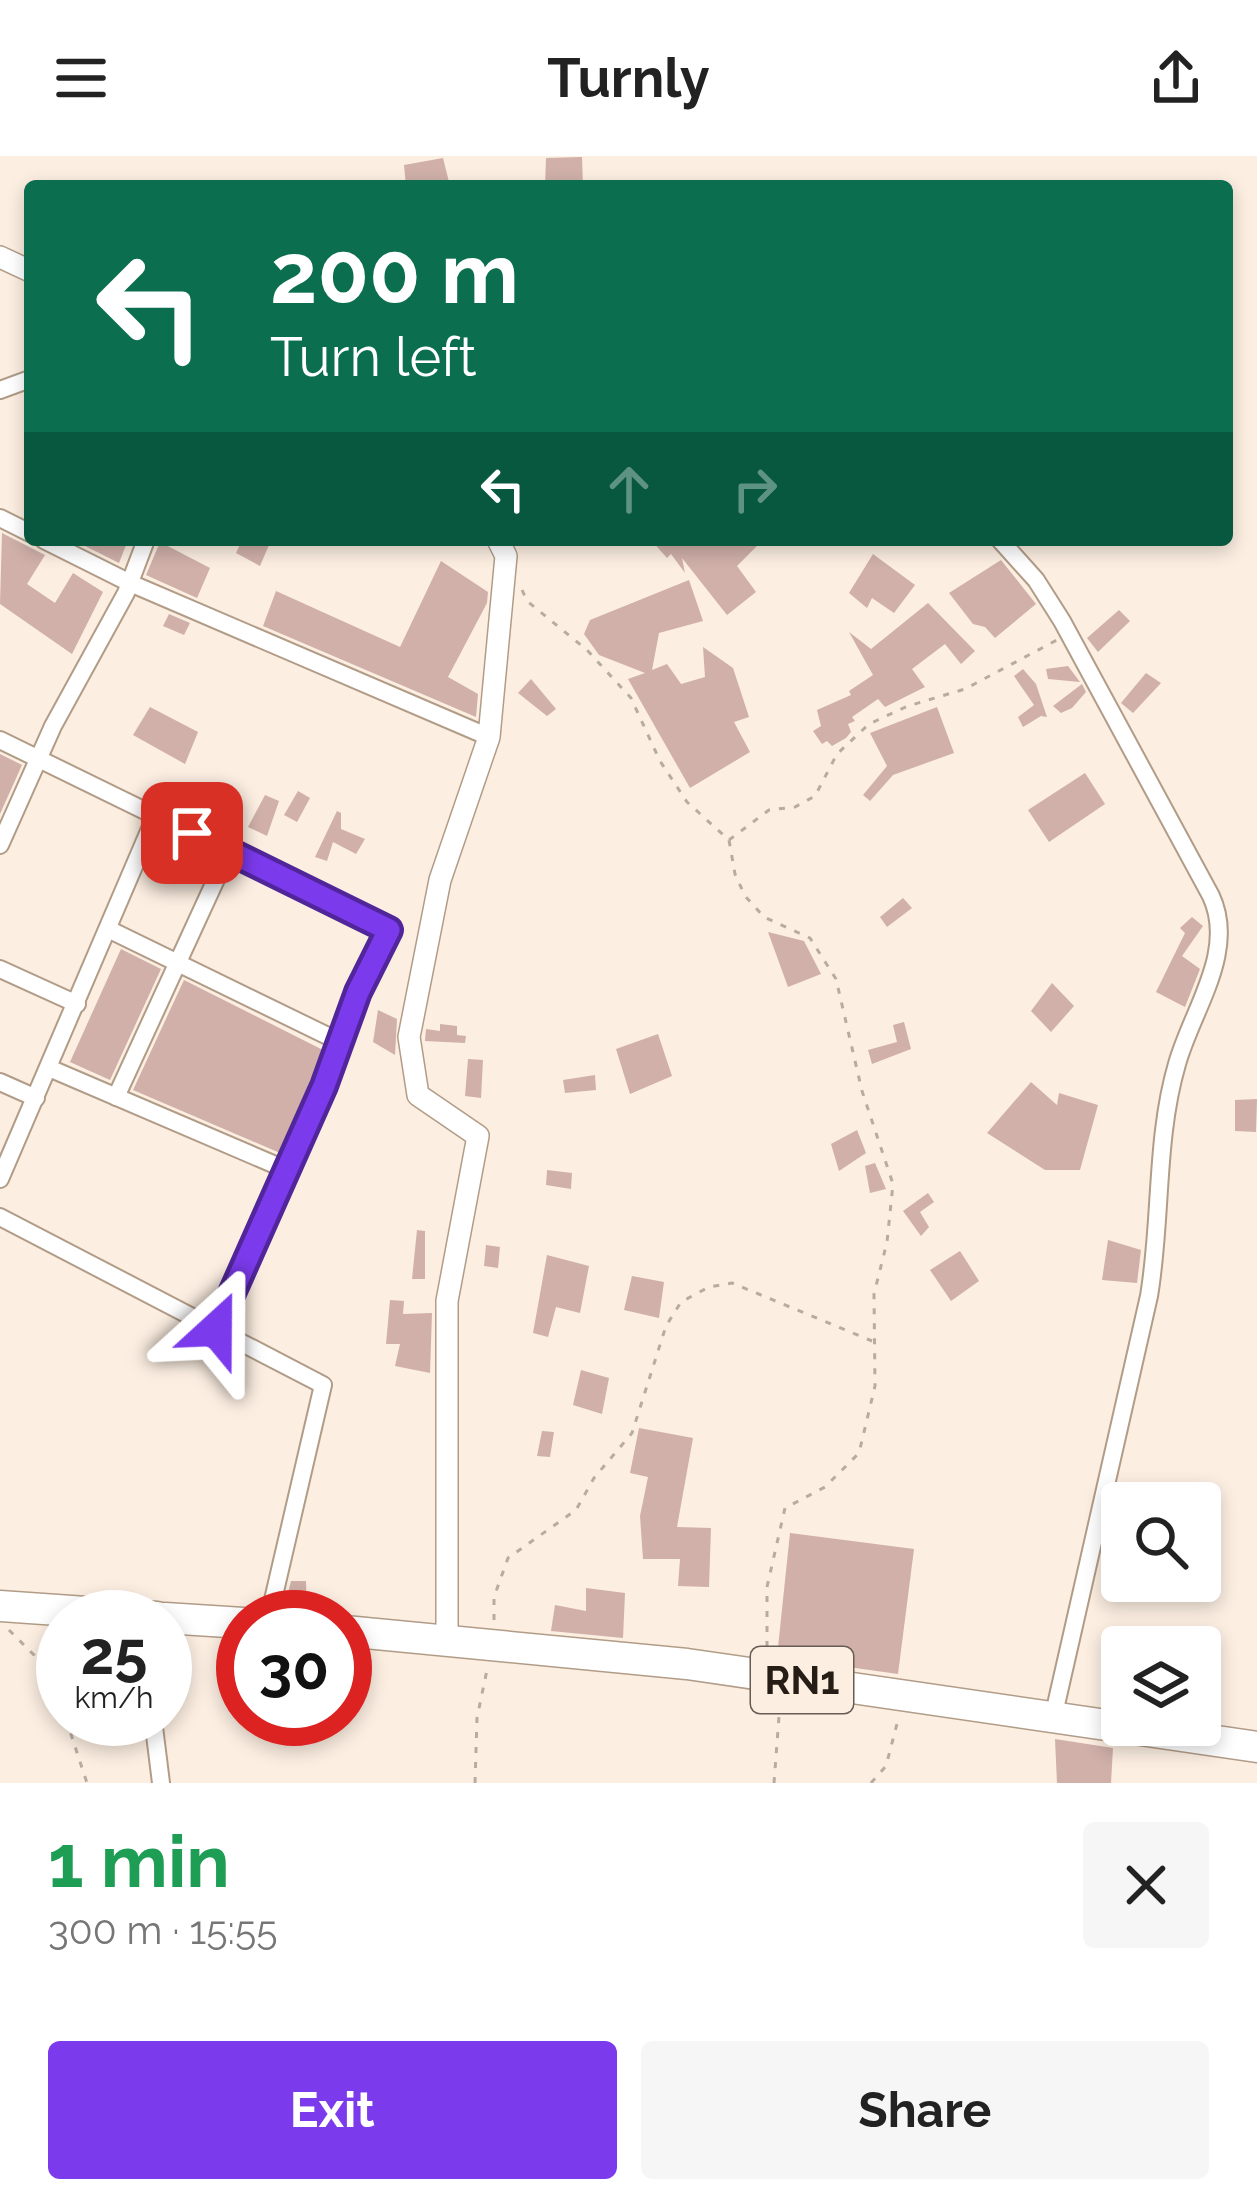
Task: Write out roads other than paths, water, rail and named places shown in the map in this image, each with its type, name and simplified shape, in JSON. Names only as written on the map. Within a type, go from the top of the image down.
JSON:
[{"type":"highway","points":[[0,1606],[36,1609]]},
{"type":"highway","name":"RN1","points":[[372,1633],[773,1676],[1257,1747]]},
{"type":"street","points":[[56,546],[130,583],[489,737]]},
{"type":"street","points":[[0,845],[38,759],[130,583],[144,546]]},
{"type":"street","points":[[1005,546],[1036,580],[1069,634],[1211,896],[1221,934],[1169,1096],[1149,1296],[1053,1718]]},
{"type":"street","points":[[447,1640],[447,1300],[478,1136],[418,1095],[409,1037],[440,880],[489,737],[502,548]]},
{"type":"street","points":[[0,740],[389,930],[358,992],[287,1170],[216,1329]]},
{"type":"street","points":[[0,1179],[156,814]]},
{"type":"street","points":[[116,1097],[229,851]]},
{"type":"street","points":[[108,929],[340,1042]]},
{"type":"street","points":[[0,969],[77,1004]]},
{"type":"street","points":[[49,1068],[287,1170]]},
{"type":"street","points":[[0,1082],[36,1098]]},
{"type":"street","points":[[0,1217],[323,1385],[275,1590]]},
{"type":"street","points":[[156,1746],[160,1783]]}]
